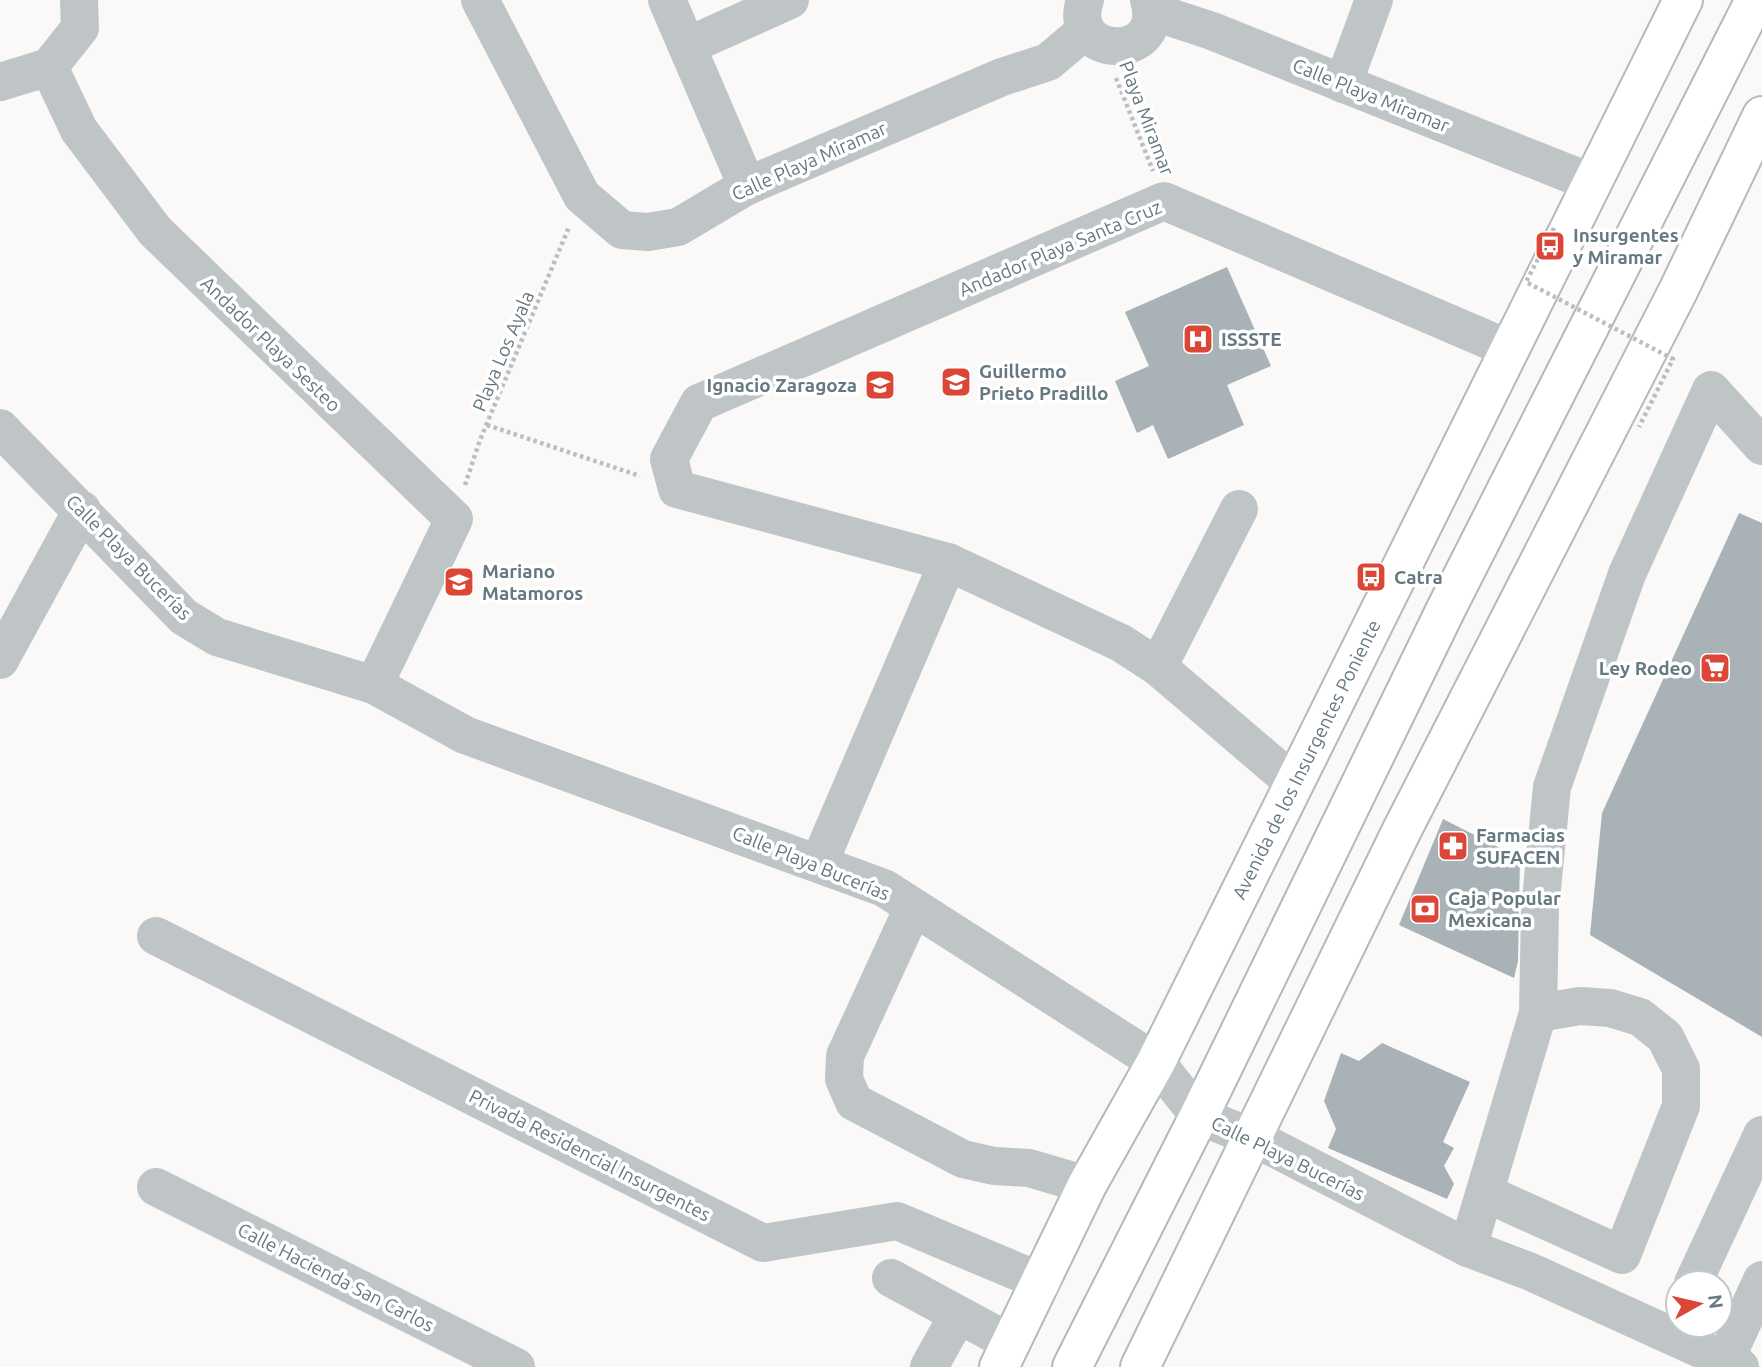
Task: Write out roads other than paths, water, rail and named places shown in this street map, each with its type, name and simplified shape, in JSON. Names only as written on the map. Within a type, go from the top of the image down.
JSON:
[{"type":"main road","name":"Avenida de los Insurgentes Poniente","points":[[1005,1355],[1087,1185],[1156,1062],[1507,348],[1567,235],[1590,182],[1683,0]]},
{"type":"main road","points":[[1072,1367],[1199,1116],[1446,609],[1755,0]]},
{"type":"main road","points":[[1140,1367],[1402,830],[1678,291],[1762,116]]},
{"type":"street","points":[[0,82],[49,67],[80,28],[79,0]]},
{"type":"street","name":"Calle Playa Miramar","points":[[480,0],[582,196],[622,230],[648,232],[678,227],[747,186],[1002,77],[1048,62],[1091,25],[1119,47],[1133,44],[1145,33],[1150,6],[1590,182]]},
{"type":"street","points":[[667,0],[747,186]]},
{"type":"street","points":[[687,46],[790,0]]},
{"type":"street","points":[[1343,84],[1374,0]]},
{"type":"street","name":"Andador Playa Sesteo","points":[[49,67],[79,130],[155,231],[454,519],[374,685]]},
{"type":"street","name":"Andador Playa Santa Cruz","points":[[948,562],[677,489],[669,459],[699,403],[1164,201],[1507,348]]},
{"type":"street","points":[[1468,1248],[1538,1013],[1540,909],[1552,786],[1627,574],[1711,390],[1762,446]]},
{"type":"street","name":"Calle Playa Bucerías","points":[[0,428],[184,617],[217,636],[374,685],[465,735],[884,888],[1156,1062],[1199,1116],[1254,1138],[1468,1248],[1664,1321]]},
{"type":"street","points":[[1158,667],[1239,509]]},
{"type":"street","points":[[0,660],[82,510]]},
{"type":"street","points":[[820,863],[948,562],[1121,643],[1158,667],[1294,783]]},
{"type":"street","points":[[913,908],[845,1056],[844,1079],[854,1102],[963,1159],[995,1166],[1029,1168],[1087,1185]]},
{"type":"street","name":"Privada Residencial Insurgentes","points":[[156,936],[764,1243],[897,1222],[1042,1282]]},
{"type":"street","points":[[1485,1193],[1622,1255],[1681,1106],[1681,1069],[1665,1037],[1640,1017],[1610,1008],[1580,1006],[1538,1013]]},
{"type":"street","points":[[1700,1269],[1762,1135]]},
{"type":"street","name":"Calle Hacienda San Carlos","points":[[156,1186],[516,1367]]},
{"type":"street","points":[[891,1278],[958,1315],[1005,1355]]},
{"type":"street","points":[[1729,1364],[1762,1280]]},
{"type":"street","points":[[929,1367],[958,1315]]},
{"type":"street","name":"Calle Playa Bucerías","points":[[1694,1339],[1729,1364]]},
{"type":"place","name":"Insurgentes y Miramar","points":[[1550,246]]},
{"type":"place","name":"ISSSTE","points":[[1198,339]]},
{"type":"place","name":"Guillermo Prieto Pradillo","points":[[956,382]]},
{"type":"place","name":"Ignacio Zaragoza","points":[[880,385]]},
{"type":"place","name":"Catra","points":[[1371,577]]},
{"type":"place","name":"Mariano Matamoros","points":[[459,582]]},
{"type":"place","name":"Ley Rodeo","points":[[1715,668]]},
{"type":"place","name":"Farmacias SUFACEN","points":[[1453,846]]},
{"type":"place","name":"Caja Popular Mexicana","points":[[1425,909]]}]
